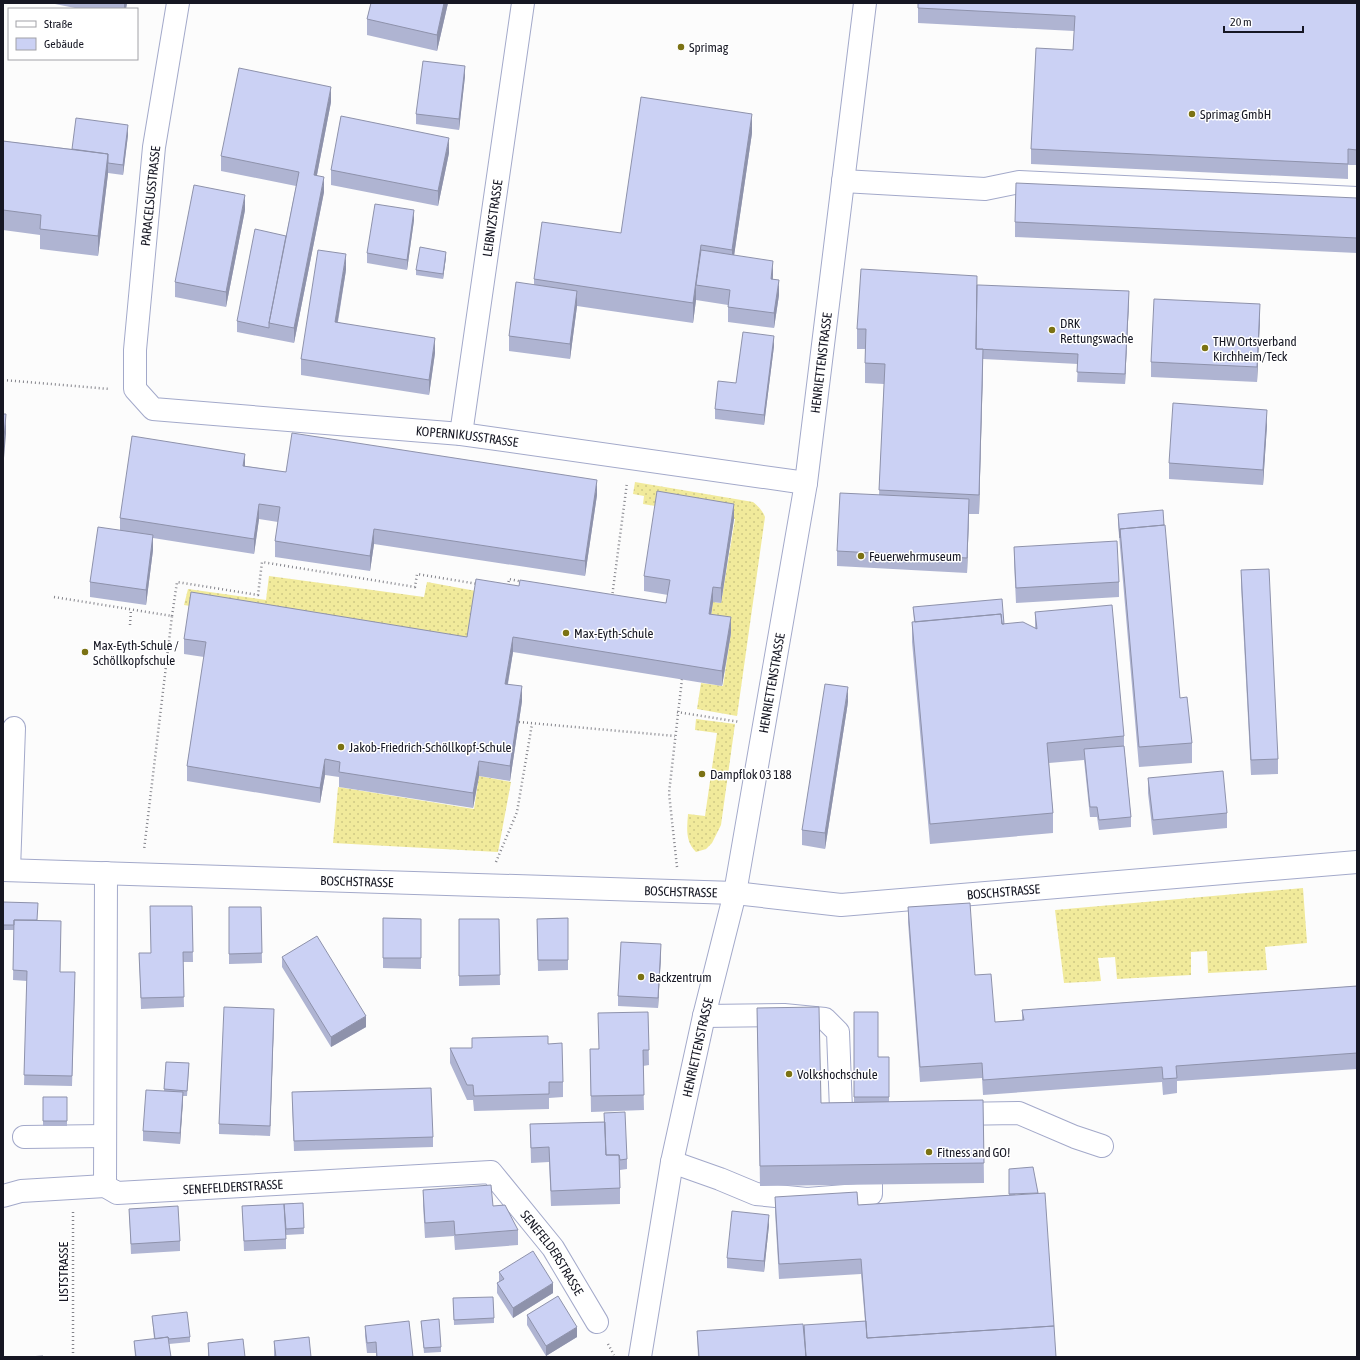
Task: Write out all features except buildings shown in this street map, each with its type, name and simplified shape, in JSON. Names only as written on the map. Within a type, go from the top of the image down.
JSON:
[{"type":"street","name":"PARACELSUSSTRASSE","points":[[135,390],[135,350],[154,147],[178,3]]},
{"type":"street","name":"LEIBNIZSTRASSE","points":[[461,434],[523,3]]},
{"type":"street","name":"HENRIETTENSTRASSE","points":[[640,1357],[672,1162],[704,1016],[735,893],[806,483],[865,3]]},
{"type":"street","points":[[843,181],[985,189],[1019,182],[1357,198]]},
{"type":"street","name":"KOPERNIKUSSTRASSE","points":[[135,390],[153,409],[461,434],[806,483]]},
{"type":"street","points":[[6,870],[14,728]]},
{"type":"street","name":"BOSCHSTRASSE","points":[[6,870],[735,893],[841,905],[1357,862]]},
{"type":"street","points":[[3,1196],[21,1191],[105,1186],[106,873]]},
{"type":"street","points":[[704,1016],[784,1015],[825,1018],[838,1032],[841,1110],[848,1116],[875,1118]]},
{"type":"street","points":[[934,1114],[1019,1113],[1075,1137],[1102,1146]]},
{"type":"street","points":[[24,1137],[105,1136]]},
{"type":"street","points":[[672,1162],[756,1194],[807,1199],[871,1194],[870,1185]]},
{"type":"street","name":"SENEFELDERSTRASSE","points":[[105,1186],[117,1193],[491,1172],[553,1248],[597,1322]]},
{"type":"path","points":[[3,380],[135,390]]},
{"type":"path","points":[[612,597],[630,458]]},
{"type":"path","points":[[141,874],[177,582],[258,595],[262,562],[416,587],[417,574],[485,585]]},
{"type":"path","points":[[508,589],[509,579],[524,582]]},
{"type":"path","points":[[604,596],[619,598]]},
{"type":"path","points":[[54,597],[172,616]]},
{"type":"path","points":[[130,624],[132,610]]},
{"type":"path","points":[[680,891],[669,793],[682,679]]},
{"type":"path","points":[[678,712],[764,726]]},
{"type":"path","points":[[519,722],[675,736]]},
{"type":"path","points":[[486,885],[517,812],[532,724]]},
{"type":"path","name":"LISTSTRASSE","points":[[73,1188],[74,1357]]},
{"type":"shaded area","points":[[635,482],[753,502],[765,517],[737,716],[697,709],[701,683],[723,686],[731,632],[709,629],[713,602],[721,603],[735,519],[643,504],[644,496],[633,494]]},
{"type":"shaded area","points":[[269,576],[424,597],[427,582],[476,591],[467,651],[184,605],[188,589],[266,600]]},
{"type":"shaded area","points":[[696,719],[735,724],[721,825],[712,843],[706,849],[696,852],[692,848],[688,839],[688,814],[705,816],[717,733],[695,730]]},
{"type":"shaded area","points":[[479,776],[511,782],[498,852],[333,843],[338,787],[474,809]]},
{"type":"shaded area","points":[[1303,888],[1307,943],[1265,947],[1267,970],[1208,973],[1207,951],[1191,952],[1191,975],[1117,979],[1115,957],[1098,958],[1101,981],[1064,983],[1055,910]]},
{"type":"place","name":"Sprimag","points":[[681,47]]},
{"type":"place","name":"Sprimag GmbH","points":[[1192,114]]},
{"type":"place","name":"DRK Rettungswache","points":[[1052,330]]},
{"type":"place","name":"THW Ortsverband Kirchheim/Teck","points":[[1205,348]]},
{"type":"place","name":"Feuerwehrmuseum","points":[[861,556]]},
{"type":"place","name":"Max-Eyth-Schule","points":[[566,633]]},
{"type":"place","name":"Max-Eyth-Schule / Schöllkopfschule","points":[[85,652]]},
{"type":"place","name":"Jakob-Friedrich-Schöllkopf-Schule","points":[[341,747]]},
{"type":"place","name":"Dampflok 03 188","points":[[702,774]]},
{"type":"place","name":"Backzentrum","points":[[641,977]]},
{"type":"place","name":"Volkshochschule","points":[[789,1074]]},
{"type":"place","name":"Fitness and GO!","points":[[929,1152]]}]
